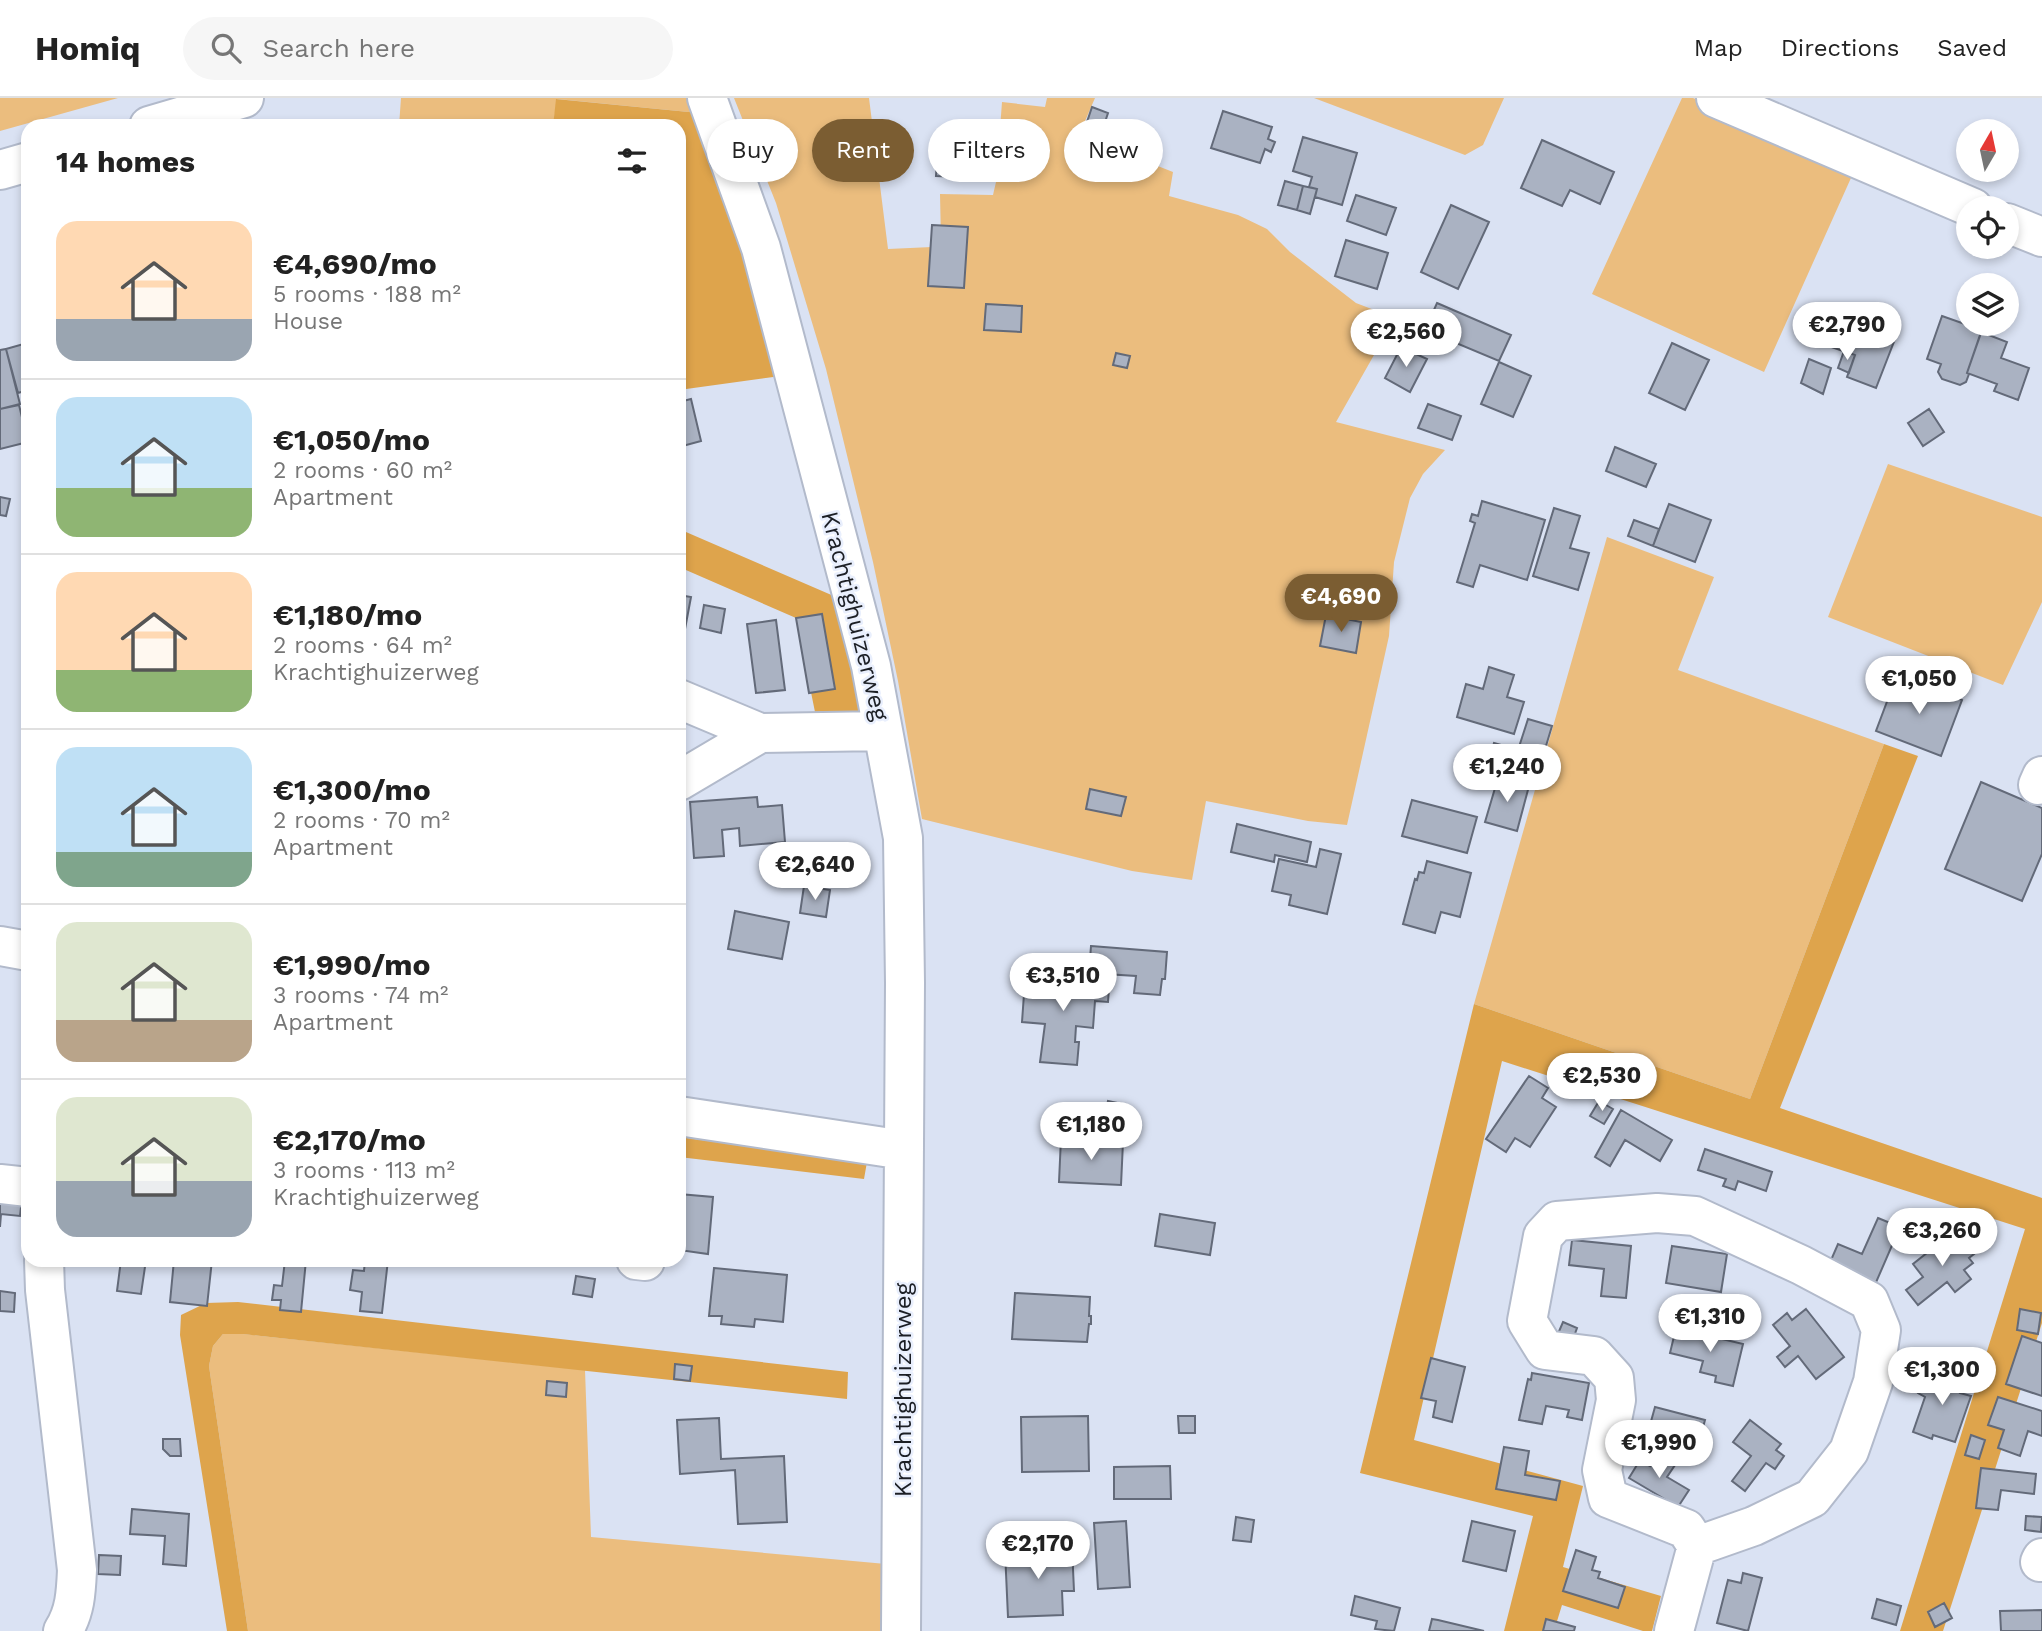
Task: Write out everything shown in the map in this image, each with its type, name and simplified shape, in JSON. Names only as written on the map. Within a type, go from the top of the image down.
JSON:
[{"type":"street","name":"Krachtighuizerweg","points":[[707,98],[761,248],[871,666],[904,838],[901,1631]]},
{"type":"street","points":[[1716,98],[1956,201]]},
{"type":"street","points":[[182,119],[229,109]]},
{"type":"street","points":[[0,170],[21,164]]},
{"type":"street","points":[[2019,228],[2042,237]]},
{"type":"street","points":[[686,701],[760,733],[884,732]]},
{"type":"street","points":[[686,777],[760,733]]},
{"type":"street","points":[[0,946],[21,950]]},
{"type":"street","points":[[686,1117],[904,1150]]},
{"type":"street","points":[[0,1184],[21,1186]]},
{"type":"street","points":[[1674,1631],[1697,1546],[1686,1529],[1608,1498],[1602,1470],[1616,1401],[1614,1378],[1594,1356],[1545,1350],[1527,1321],[1543,1236],[1557,1221],[1657,1213],[1695,1216],[1801,1265],[1869,1301],[1881,1330],[1873,1382],[1850,1451],[1812,1498],[1754,1525],[1697,1546]]},
{"type":"street","points":[[44,1267],[77,1570],[76,1598],[69,1620],[62,1631]]},
{"type":"shaded area","points":[[0,98],[118,98],[43,119],[21,119],[21,125],[0,131]]},
{"type":"shaded area","points":[[401,98],[693,98],[699,113],[557,99],[554,119],[400,119]]},
{"type":"shaded area","points":[[734,98],[869,98],[872,119],[812,119],[812,182],[880,182],[888,249],[932,247],[941,240],[940,194],[993,195],[996,182],[1050,182],[1050,119],[1001,119],[1002,102],[1045,107],[1047,98],[1095,98],[1086,119],[1064,119],[1064,182],[1163,182],[1163,168],[1173,172],[1169,196],[1238,215],[1267,229],[1290,252],[1356,303],[1395,318],[1336,422],[1445,450],[1423,474],[1410,498],[1394,562],[1389,636],[1347,825],[1308,821],[1206,801],[1192,880],[1132,871],[922,819],[898,681],[873,562],[826,369],[768,182],[798,182],[798,119],[742,119]]},
{"type":"shaded area","points":[[1314,98],[1504,98],[1483,145],[1465,155]]},
{"type":"shaded area","points":[[1682,98],[1693,98],[1855,169],[1764,372],[1592,294]]},
{"type":"shaded area","points":[[556,99],[699,113],[707,137],[707,182],[722,182],[788,375],[686,389],[686,119],[554,119]]},
{"type":"shaded area","points":[[1888,464],[2042,517],[2042,602],[2003,685],[1828,617]]},
{"type":"shaded area","points":[[686,532],[843,600],[865,713],[815,712],[796,618],[686,570]]},
{"type":"shaded area","points":[[1607,537],[1714,577],[1678,670],[1884,744],[1750,1099],[1474,1004]]},
{"type":"shaded area","points":[[1884,744],[1918,756],[1780,1108],[2042,1198],[2042,1323],[1943,1631],[1900,1631],[2025,1229],[1502,1061],[1414,1440],[1583,1486],[1563,1567],[1661,1596],[1652,1631],[1643,1631],[1562,1605],[1554,1631],[1504,1631],[1533,1516],[1360,1473],[1474,1004],[1750,1099]]},
{"type":"shaded area","points":[[686,1138],[867,1162],[864,1179],[686,1158]]},
{"type":"shaded area","points":[[238,1302],[848,1372],[847,1399],[223,1334],[213,1346],[209,1366],[248,1631],[227,1631],[180,1335],[181,1315],[206,1303]]},
{"type":"shaded area","points":[[223,1334],[585,1370],[591,1537],[886,1564],[888,1631],[248,1631],[209,1366],[213,1346]]},
{"type":"building","points":[[1092,107],[1108,113],[1106,119],[1088,119]]},
{"type":"building","points":[[1223,111],[1272,127],[1268,139],[1275,142],[1271,152],[1265,149],[1260,163],[1211,148]]},
{"type":"building","points":[[1303,137],[1357,153],[1342,205],[1315,197],[1317,189],[1309,187],[1312,177],[1293,171]]},
{"type":"building","points":[[1542,140],[1614,172],[1600,204],[1570,190],[1562,206],[1521,188]]},
{"type":"building","points":[[1285,181],[1303,186],[1297,210],[1278,205]]},
{"type":"building","points":[[1303,186],[1317,189],[1310,214],[1297,210]]},
{"type":"building","points":[[1356,195],[1396,208],[1386,235],[1347,221]]},
{"type":"building","points":[[1451,205],[1489,222],[1458,289],[1421,272]]},
{"type":"building","points":[[932,225],[968,227],[964,288],[928,286]]},
{"type":"building","points":[[1346,240],[1388,253],[1377,289],[1335,276]]},
{"type":"building","points":[[1437,303],[1511,335],[1499,361],[1425,330]]},
{"type":"building","points":[[986,304],[1022,306],[1021,332],[984,330]]},
{"type":"building","points":[[1942,316],[1956,321],[1956,336],[1980,336],[1966,382],[1960,385],[1942,379],[1938,372],[1941,364],[1927,359]]},
{"type":"building","points":[[1839,317],[1895,339],[1876,388],[1847,377],[1855,355],[1828,346]]},
{"type":"building","points":[[1980,336],[1991,336],[2007,342],[2001,358],[2029,368],[2018,400],[1994,391],[1997,384],[1967,373]]},
{"type":"building","points":[[1672,343],[1709,360],[1685,410],[1649,393]]},
{"type":"building","points":[[21,345],[21,392],[18,393],[6,349]]},
{"type":"building","points":[[1401,347],[1427,359],[1410,392],[1385,378]]},
{"type":"building","points":[[6,349],[20,404],[0,409],[0,350]]},
{"type":"building","points":[[1844,351],[1855,355],[1849,373],[1838,368]]},
{"type":"building","points":[[1116,353],[1130,356],[1127,368],[1113,365]]},
{"type":"building","points":[[1809,359],[1831,368],[1823,394],[1801,383]]},
{"type":"building","points":[[1499,362],[1531,376],[1513,417],[1481,404]]},
{"type":"building","points":[[691,399],[701,441],[686,445],[686,400]]},
{"type":"building","points":[[1428,404],[1461,416],[1452,440],[1418,428]]},
{"type":"building","points":[[19,405],[21,444],[0,449],[0,409]]},
{"type":"building","points":[[1929,409],[1944,432],[1923,446],[1908,423]]},
{"type":"building","points":[[1615,447],[1656,464],[1646,487],[1606,471]]},
{"type":"building","points":[[0,497],[10,499],[6,516],[0,515]]},
{"type":"building","points":[[1482,501],[1545,520],[1527,580],[1480,565],[1473,587],[1457,582],[1475,523],[1470,521],[1472,514],[1478,516]]},
{"type":"building","points":[[1669,504],[1711,520],[1695,562],[1653,546]]},
{"type":"building","points":[[1554,508],[1580,516],[1570,548],[1589,553],[1578,590],[1533,576]]},
{"type":"building","points":[[1634,520],[1659,529],[1653,546],[1628,536]]},
{"type":"building","points":[[686,596],[691,597],[686,624]]},
{"type":"building","points":[[704,605],[725,609],[721,633],[700,628]]},
{"type":"building","points":[[822,614],[835,689],[809,693],[796,618]]},
{"type":"building","points":[[1326,615],[1361,622],[1356,653],[1320,646]]},
{"type":"building","points":[[776,620],[785,690],[756,693],[747,624]]},
{"type":"building","points":[[1489,667],[1514,675],[1507,697],[1524,702],[1514,734],[1457,717],[1466,684],[1483,689]]},
{"type":"building","points":[[1897,675],[1962,700],[1941,756],[1876,731]]},
{"type":"building","points":[[1528,719],[1552,726],[1536,779],[1519,773],[1526,752],[1518,750]]},
{"type":"building","points":[[1494,743],[1526,752],[1519,773],[1488,763]]},
{"type":"building","points":[[1498,778],[1529,786],[1517,831],[1485,822]]},
{"type":"building","points":[[1981,782],[2042,808],[2042,854],[2022,901],[1945,869]]},
{"type":"building","points":[[1090,789],[1126,797],[1121,816],[1086,809]]},
{"type":"building","points":[[757,797],[758,807],[782,805],[785,842],[740,846],[739,828],[722,830],[724,856],[694,858],[690,802]]},
{"type":"building","points":[[1412,800],[1477,817],[1467,853],[1402,836]]},
{"type":"building","points":[[1237,824],[1311,842],[1307,862],[1275,855],[1274,862],[1231,852]]},
{"type":"building","points":[[1320,849],[1341,854],[1327,914],[1289,905],[1291,895],[1272,891],[1279,859],[1316,867]]},
{"type":"building","points":[[1427,861],[1471,873],[1460,917],[1441,912],[1435,933],[1403,924],[1415,879],[1417,880],[1419,872],[1424,873]]},
{"type":"building","points":[[804,886],[830,890],[826,917],[800,913]]},
{"type":"building","points":[[735,911],[789,922],[782,959],[728,949]]},
{"type":"building","points":[[1091,946],[1167,952],[1165,979],[1162,979],[1160,995],[1134,993],[1136,976],[1089,973]]},
{"type":"building","points":[[1092,973],[1110,975],[1108,1002],[1095,1001],[1093,1028],[1076,1026],[1075,1042],[1079,1042],[1077,1065],[1040,1062],[1045,1024],[1022,1022],[1025,980],[1074,980],[1073,984],[1091,986]]},
{"type":"building","points":[[1529,1076],[1548,1088],[1542,1098],[1556,1107],[1530,1147],[1515,1138],[1506,1152],[1486,1139]]},
{"type":"building","points":[[1108,1101],[1127,1105],[1123,1123],[1104,1119]]},
{"type":"building","points":[[1599,1101],[1613,1109],[1604,1124],[1590,1116]]},
{"type":"building","points":[[1621,1110],[1672,1140],[1660,1161],[1625,1140],[1610,1166],[1595,1157]]},
{"type":"building","points":[[1061,1138],[1123,1142],[1121,1185],[1059,1182]]},
{"type":"building","points":[[1705,1149],[1772,1172],[1766,1191],[1738,1181],[1735,1190],[1723,1186],[1726,1179],[1698,1170]]},
{"type":"building","points":[[686,1195],[713,1197],[708,1254],[686,1251]]},
{"type":"building","points":[[0,1196],[21,1198],[20,1216],[1,1214],[0,1227]]},
{"type":"building","points":[[1160,1214],[1215,1223],[1210,1255],[1155,1246]]},
{"type":"building","points":[[1878,1218],[1900,1227],[1874,1287],[1828,1267],[1838,1244],[1862,1254]]},
{"type":"building","points":[[1956,1230],[1974,1254],[1969,1258],[1973,1263],[1964,1270],[1971,1279],[1955,1292],[1947,1282],[1918,1305],[1906,1290],[1923,1277],[1913,1264]]},
{"type":"building","points":[[1572,1240],[1631,1246],[1626,1298],[1601,1296],[1604,1269],[1569,1265]]},
{"type":"building","points":[[1672,1246],[1727,1254],[1721,1292],[1666,1283]]},
{"type":"building","points":[[120,1267],[145,1267],[141,1294],[117,1291]]},
{"type":"building","points":[[173,1267],[211,1267],[207,1306],[170,1302]]},
{"type":"building","points":[[284,1267],[305,1267],[301,1312],[280,1310],[281,1300],[272,1300],[274,1285],[282,1286]]},
{"type":"building","points":[[364,1267],[387,1267],[382,1313],[360,1311],[362,1292],[350,1290],[353,1270],[364,1271]]},
{"type":"building","points":[[714,1268],[787,1275],[783,1322],[755,1319],[754,1327],[721,1324],[722,1316],[709,1316]]},
{"type":"building","points":[[576,1276],[595,1279],[592,1297],[573,1294]]},
{"type":"building","points":[[0,1291],[15,1293],[14,1312],[0,1311]]},
{"type":"building","points":[[1015,1293],[1090,1297],[1091,1324],[1087,1342],[1012,1339]]},
{"type":"building","points":[[1806,1309],[1844,1357],[1816,1379],[1798,1356],[1785,1367],[1777,1357],[1790,1346],[1773,1325],[1787,1313],[1792,1320]]},
{"type":"building","points":[[2020,1309],[2041,1313],[2038,1334],[2017,1330]]},
{"type":"building","points":[[1563,1322],[1577,1328],[1572,1342],[1557,1336]]},
{"type":"building","points":[[1676,1328],[1743,1344],[1733,1386],[1715,1382],[1716,1376],[1700,1372],[1703,1361],[1670,1353]]},
{"type":"building","points":[[2022,1336],[2042,1343],[2042,1396],[2006,1384]]},
{"type":"building","points":[[1431,1358],[1465,1367],[1452,1422],[1433,1417],[1436,1401],[1421,1398]]},
{"type":"building","points":[[675,1364],[692,1366],[690,1381],[674,1379]]},
{"type":"building","points":[[1938,1369],[1965,1378],[1960,1393],[1971,1396],[1955,1442],[1933,1435],[1932,1439],[1913,1432],[1925,1397],[1918,1393],[1922,1382],[1929,1384],[1931,1376],[1935,1378]]},
{"type":"building","points":[[1532,1373],[1589,1383],[1582,1420],[1567,1417],[1569,1410],[1546,1406],[1542,1424],[1519,1420],[1528,1379],[1531,1380]]},
{"type":"building","points":[[547,1381],[567,1383],[566,1397],[546,1395]]},
{"type":"building","points":[[1998,1397],[2042,1411],[2042,1436],[2028,1431],[2020,1456],[1998,1448],[2004,1430],[1988,1425]]},
{"type":"building","points":[[1655,1407],[1705,1420],[1696,1453],[1671,1447],[1674,1432],[1650,1425]]},
{"type":"building","points":[[1088,1416],[1089,1471],[1022,1472],[1021,1417]]},
{"type":"building","points":[[1178,1416],[1195,1416],[1195,1433],[1179,1433]]},
{"type":"building","points":[[719,1418],[721,1459],[784,1456],[787,1522],[738,1524],[735,1470],[680,1474],[677,1420]]},
{"type":"building","points":[[1750,1420],[1781,1444],[1776,1450],[1784,1456],[1775,1469],[1766,1463],[1745,1491],[1732,1481],[1751,1456],[1733,1442]]},
{"type":"building","points":[[1971,1435],[1985,1440],[1979,1459],[1965,1455]]},
{"type":"building","points":[[163,1439],[180,1439],[181,1456],[170,1456],[163,1449]]},
{"type":"building","points":[[1504,1447],[1529,1451],[1525,1475],[1560,1481],[1556,1500],[1496,1489]]},
{"type":"building","points":[[1657,1454],[1675,1465],[1667,1477],[1689,1490],[1678,1507],[1629,1478],[1640,1460],[1650,1466]]},
{"type":"building","points":[[1170,1466],[1171,1499],[1114,1499],[1114,1467]]},
{"type":"building","points":[[1981,1468],[2036,1474],[2034,1494],[2001,1490],[1998,1510],[1976,1508]]},
{"type":"building","points":[[132,1509],[189,1514],[186,1566],[163,1564],[165,1536],[130,1534]]},
{"type":"building","points":[[2026,1516],[2042,1517],[2041,1532],[2025,1530]]},
{"type":"building","points":[[1236,1517],[1254,1520],[1251,1542],[1233,1540]]},
{"type":"building","points":[[1126,1521],[1130,1587],[1098,1589],[1094,1523]]},
{"type":"building","points":[[1472,1521],[1515,1531],[1506,1571],[1463,1561]]},
{"type":"building","points":[[1072,1547],[1074,1591],[1062,1591],[1063,1615],[1008,1617],[1005,1551]]},
{"type":"building","points":[[1576,1550],[1596,1557],[1592,1570],[1600,1572],[1598,1578],[1625,1587],[1618,1608],[1563,1591]]},
{"type":"building","points":[[99,1555],[121,1556],[120,1575],[98,1574]]},
{"type":"building","points":[[1743,1573],[1762,1578],[1748,1631],[1717,1623],[1728,1580],[1741,1583]]},
{"type":"building","points":[[1355,1596],[1400,1608],[1394,1631],[1375,1629],[1377,1621],[1351,1615]]},
{"type":"building","points":[[1877,1599],[1901,1606],[1896,1625],[1872,1618]]},
{"type":"building","points":[[1944,1603],[1952,1618],[1935,1627],[1928,1612]]},
{"type":"building","points":[[2042,1610],[2042,1631],[2001,1631],[2000,1611]]},
{"type":"building","points":[[1432,1619],[1438,1620],[1484,1631],[1429,1631]]},
{"type":"building","points":[[1546,1619],[1575,1627],[1574,1631],[1543,1631]]}]
